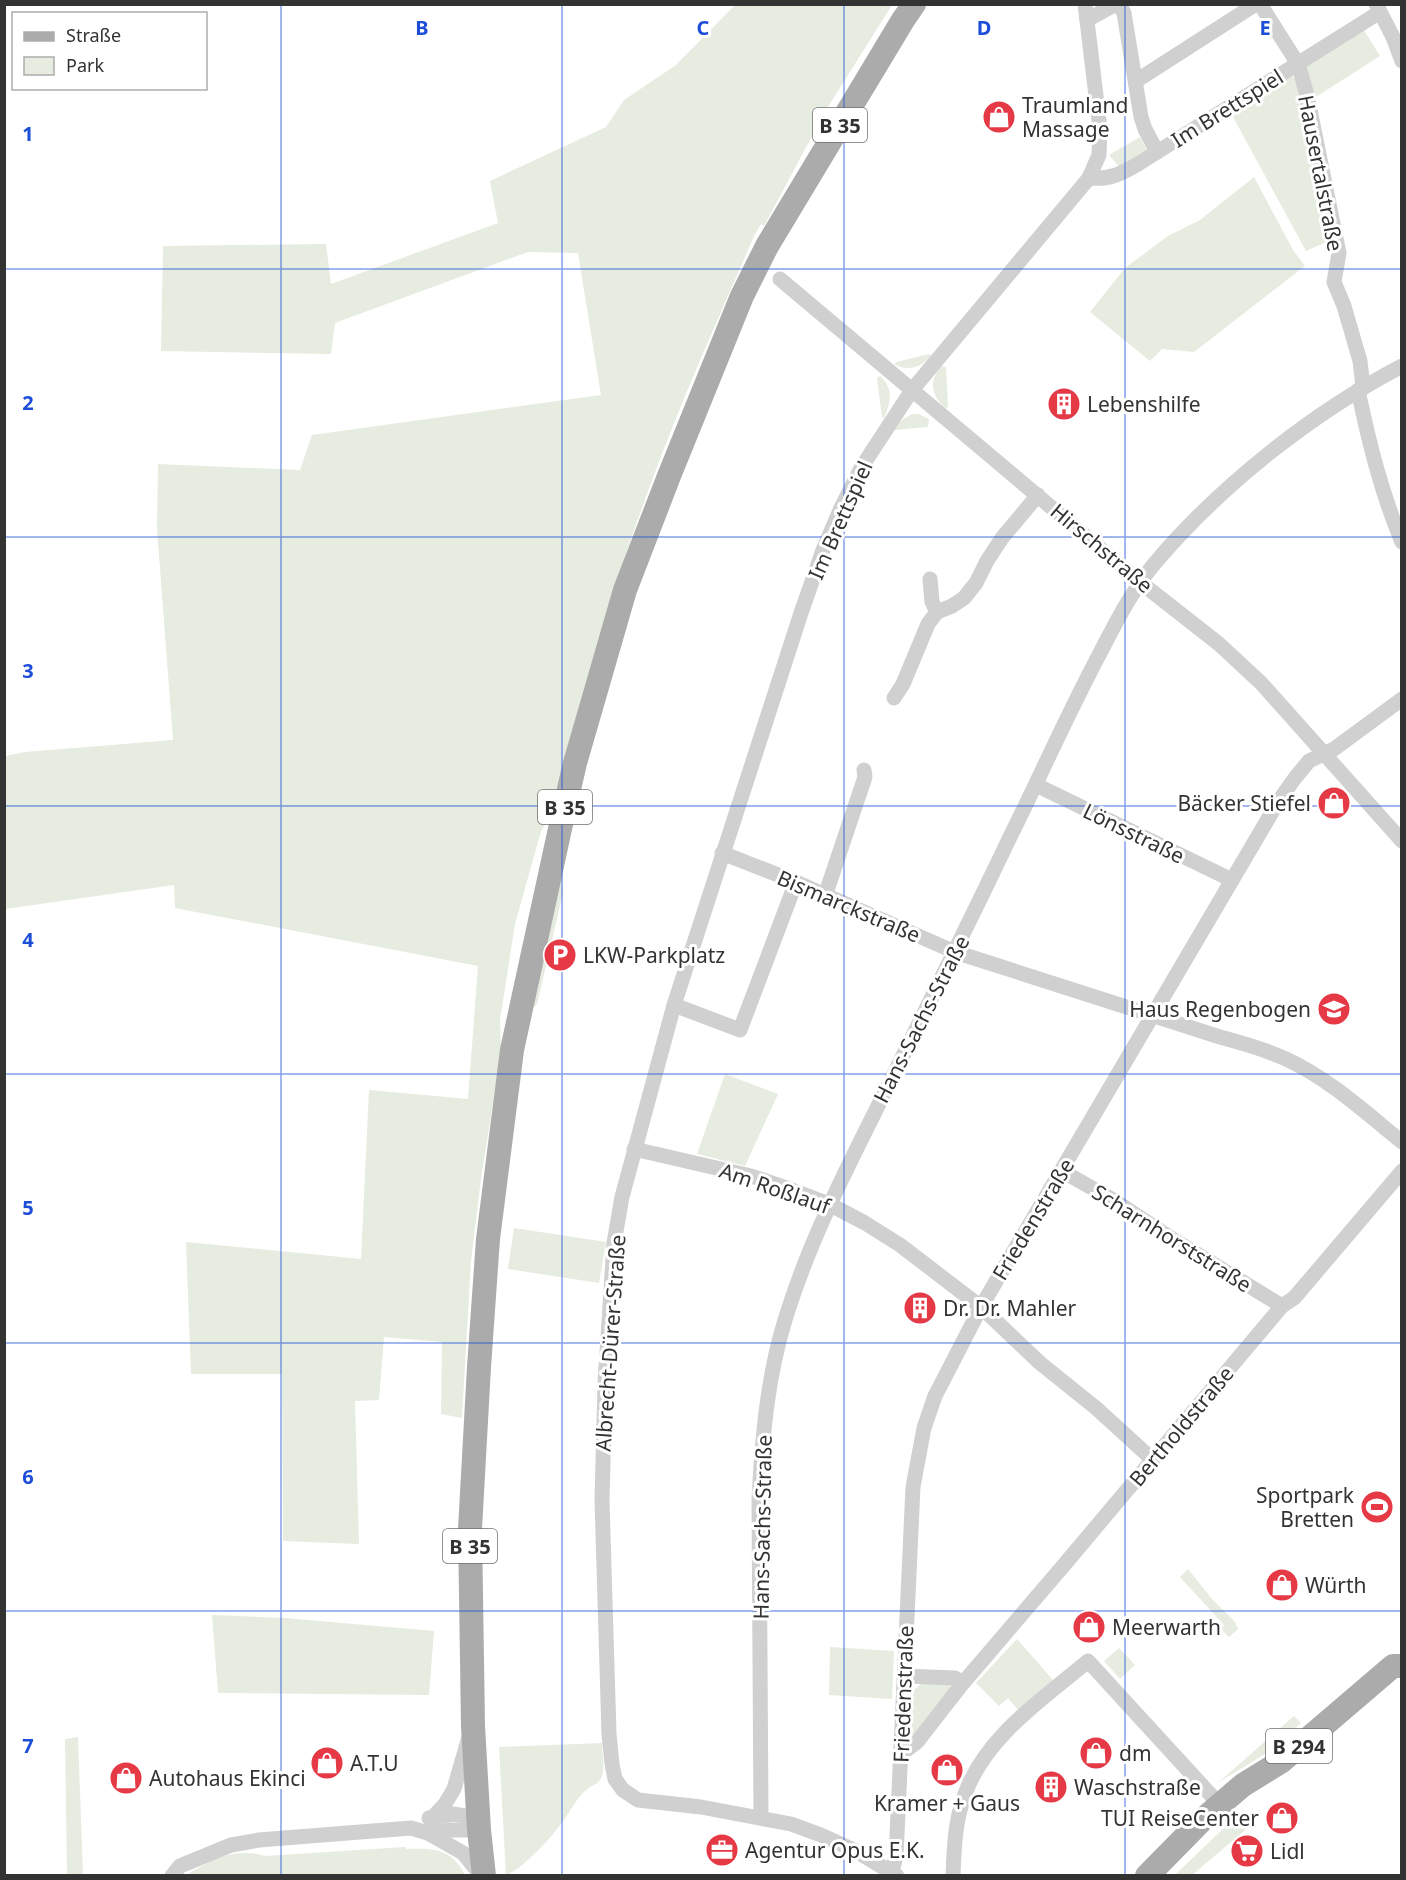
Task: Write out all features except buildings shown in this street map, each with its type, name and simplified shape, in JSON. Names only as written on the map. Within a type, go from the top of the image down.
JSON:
[{"type":"main road","name":"B 35","points":[[482,1875],[472,1726],[470,1529],[488,1239],[512,1050],[570,784],[626,590],[701,394],[742,296],[767,246],[914,4]]},
{"type":"main road","name":"B 294","points":[[1147,1875],[1243,1785],[1282,1761],[1399,1662]]},
{"type":"street","name":"Im Brettspiel","points":[[722,853],[823,550],[861,468],[912,390],[1089,178],[1099,155],[1100,129],[1086,12],[1117,4],[1124,13],[1141,117],[1157,152]]},
{"type":"street","name":"Im Brettspiel","points":[[1136,81],[1258,4],[1298,64]]},
{"type":"street","name":"Im Brettspiel","points":[[1089,178],[1102,180],[1116,176],[1157,152],[1298,64],[1378,8]]},
{"type":"street","points":[[1378,8],[1397,34],[1401,61]]},
{"type":"street","name":"Hausertalstraße","points":[[1298,64],[1336,232],[1339,253],[1334,282],[1344,306],[1360,362],[1360,388],[1378,477],[1401,542]]},
{"type":"street","name":"Hirschstraße","points":[[780,279],[1243,666],[1278,701],[1401,841]]},
{"type":"street","name":"Hans-Sachs-Straße","points":[[761,1817],[759,1511],[761,1460],[773,1370],[784,1322],[829,1204],[955,952],[1089,674],[1140,582],[1170,546],[1238,480],[1283,443],[1360,388],[1401,366]]},
{"type":"street","points":[[894,698],[903,684],[928,624],[938,612],[964,598],[976,583],[1002,538],[1038,495]]},
{"type":"street","points":[[930,579],[933,602],[938,612]]},
{"type":"street","name":"Friedenstraße","points":[[894,1874],[913,1487],[924,1428],[935,1396],[981,1307],[1294,778],[1309,760],[1334,749],[1401,699]]},
{"type":"street","points":[[825,896],[865,777],[864,770]]},
{"type":"street","name":"Lönsstraße","points":[[1036,785],[1232,880]]},
{"type":"street","name":"Bismarckstraße","points":[[722,853],[796,882],[955,952],[1287,1059],[1326,1083],[1401,1142]]},
{"type":"street","name":"Albrecht-Dürer-Straße","points":[[722,853],[674,1005],[634,1149],[614,1243],[604,1383],[602,1500],[605,1647],[612,1764],[615,1779],[623,1790],[638,1800],[761,1817]]},
{"type":"street","points":[[674,1005],[740,1030],[796,882]]},
{"type":"street","name":"Am Roßlauf","points":[[634,1149],[751,1176],[784,1186],[829,1204],[900,1245],[981,1307],[1040,1363],[1096,1408],[1153,1460]]},
{"type":"street","name":"Scharnhorststraße","points":[[1062,1171],[1115,1201],[1282,1306]]},
{"type":"street","name":"Bertholdstraße","points":[[901,1754],[917,1742],[963,1683],[1282,1306],[1294,1298],[1401,1171]]},
{"type":"street","points":[[953,1875],[955,1836],[965,1794],[987,1754],[1009,1728],[1088,1661],[1220,1805]]},
{"type":"street","points":[[904,1676],[955,1678],[963,1683]]},
{"type":"street","points":[[433,1817],[445,1804],[454,1789],[472,1726]]},
{"type":"street","points":[[411,1828],[433,1817],[453,1814],[478,1824]]},
{"type":"street","points":[[761,1817],[791,1824],[821,1835],[858,1852],[894,1874]]},
{"type":"street","points":[[428,1833],[478,1824]]},
{"type":"street","points":[[172,1875],[180,1866],[231,1845],[259,1840],[411,1828],[428,1833],[463,1853],[482,1875]]},
{"type":"green space","points":[[735,5],[892,5],[826,110],[764,226],[761,224],[754,236],[666,445],[624,560],[597,645],[549,818],[541,831],[515,924],[500,1020],[501,1051],[471,1261],[462,1418],[441,1414],[442,1342],[384,1337],[379,1400],[355,1401],[359,1544],[283,1541],[282,1374],[191,1374],[186,1242],[361,1259],[369,1090],[468,1099],[478,966],[175,908],[174,885],[5,909],[5,756],[25,752],[173,740],[157,529],[158,464],[300,470],[312,435],[601,395],[578,253],[528,252],[335,323],[331,354],[161,351],[163,246],[326,244],[331,284],[498,223],[490,181],[606,127],[624,100],[676,65]]},
{"type":"green space","points":[[1362,27],[1380,56],[1311,100],[1304,64]]},
{"type":"green space","points":[[1292,75],[1297,82],[1333,239],[1306,251],[1233,117],[1233,110]]},
{"type":"green space","points":[[1140,137],[1148,152],[1121,169],[1109,155]]},
{"type":"green space","points":[[1254,177],[1293,250],[1305,266],[1194,352],[1162,349],[1150,361],[1090,312],[1125,268],[1168,236],[1200,220]]},
{"type":"green space","points":[[929,354],[931,356],[918,366],[905,368],[895,365],[896,362]]},
{"type":"green space","points":[[942,366],[946,367],[948,407],[945,408],[934,393],[933,387],[935,377]]},
{"type":"green space","points":[[880,376],[888,386],[890,396],[884,418],[877,378]]},
{"type":"green space","points":[[912,414],[929,419],[928,427],[894,430],[902,420]]},
{"type":"green space","points":[[562,873],[563,893],[537,1004],[530,1011]]},
{"type":"green space","points":[[725,1074],[778,1094],[745,1166],[697,1154]]},
{"type":"green space","points":[[514,1228],[606,1242],[599,1283],[508,1269]]},
{"type":"green space","points":[[1188,1569],[1212,1599],[1235,1622],[1238,1629],[1229,1637],[1221,1629],[1224,1625],[1180,1577]]},
{"type":"green space","points":[[212,1615],[285,1618],[434,1631],[429,1695],[218,1693]]},
{"type":"green space","points":[[1017,1639],[1053,1680],[1018,1710],[1008,1698],[999,1706],[976,1683]]},
{"type":"green space","points":[[830,1647],[894,1651],[892,1699],[829,1695]]},
{"type":"green space","points":[[1119,1648],[1135,1665],[1120,1679],[1104,1661]]},
{"type":"green space","points":[[921,1684],[948,1684],[952,1687],[915,1735],[911,1736],[913,1691]]},
{"type":"green space","points":[[1294,1716],[1301,1723],[1270,1751],[1219,1782]]},
{"type":"green space","points":[[78,1737],[83,1875],[67,1875],[65,1739]]},
{"type":"green space","points":[[602,1743],[603,1772],[601,1779],[582,1794],[537,1851],[521,1866],[506,1875],[499,1747]]},
{"type":"green space","points":[[1247,1823],[1250,1826],[1192,1875],[1175,1875],[1228,1824]]},
{"type":"green space","points":[[405,1847],[406,1849],[433,1850],[448,1855],[460,1866],[465,1875],[185,1876],[205,1864],[233,1854],[265,1856]]},
{"type":"place","name":"Traumland Massage","points":[[999,117]]},
{"type":"place","name":"Lebenshilfe","points":[[1064,404]]},
{"type":"place","name":"Bäcker Stiefel","points":[[1334,803]]},
{"type":"place","name":"LKW-Parkplatz","points":[[560,955]]},
{"type":"place","name":"Haus Regenbogen","points":[[1334,1009]]},
{"type":"place","name":"Dr. Dr. Mahler","points":[[920,1308]]},
{"type":"place","name":"Sportpark Bretten","points":[[1377,1507]]},
{"type":"place","name":"Würth","points":[[1282,1585]]},
{"type":"place","name":"Meerwarth","points":[[1089,1627]]},
{"type":"place","name":"dm","points":[[1096,1753]]},
{"type":"place","name":"A.T.U","points":[[327,1763]]},
{"type":"place","name":"Kramer + Gaus","points":[[947,1770]]},
{"type":"place","name":"Autohaus Ekinci","points":[[126,1778]]},
{"type":"place","name":"Waschstraße","points":[[1051,1787]]},
{"type":"place","name":"TUI ReiseCenter","points":[[1282,1818]]},
{"type":"place","name":"Agentur Opus E.K.","points":[[722,1850]]},
{"type":"place","name":"Lidl","points":[[1247,1851]]}]
